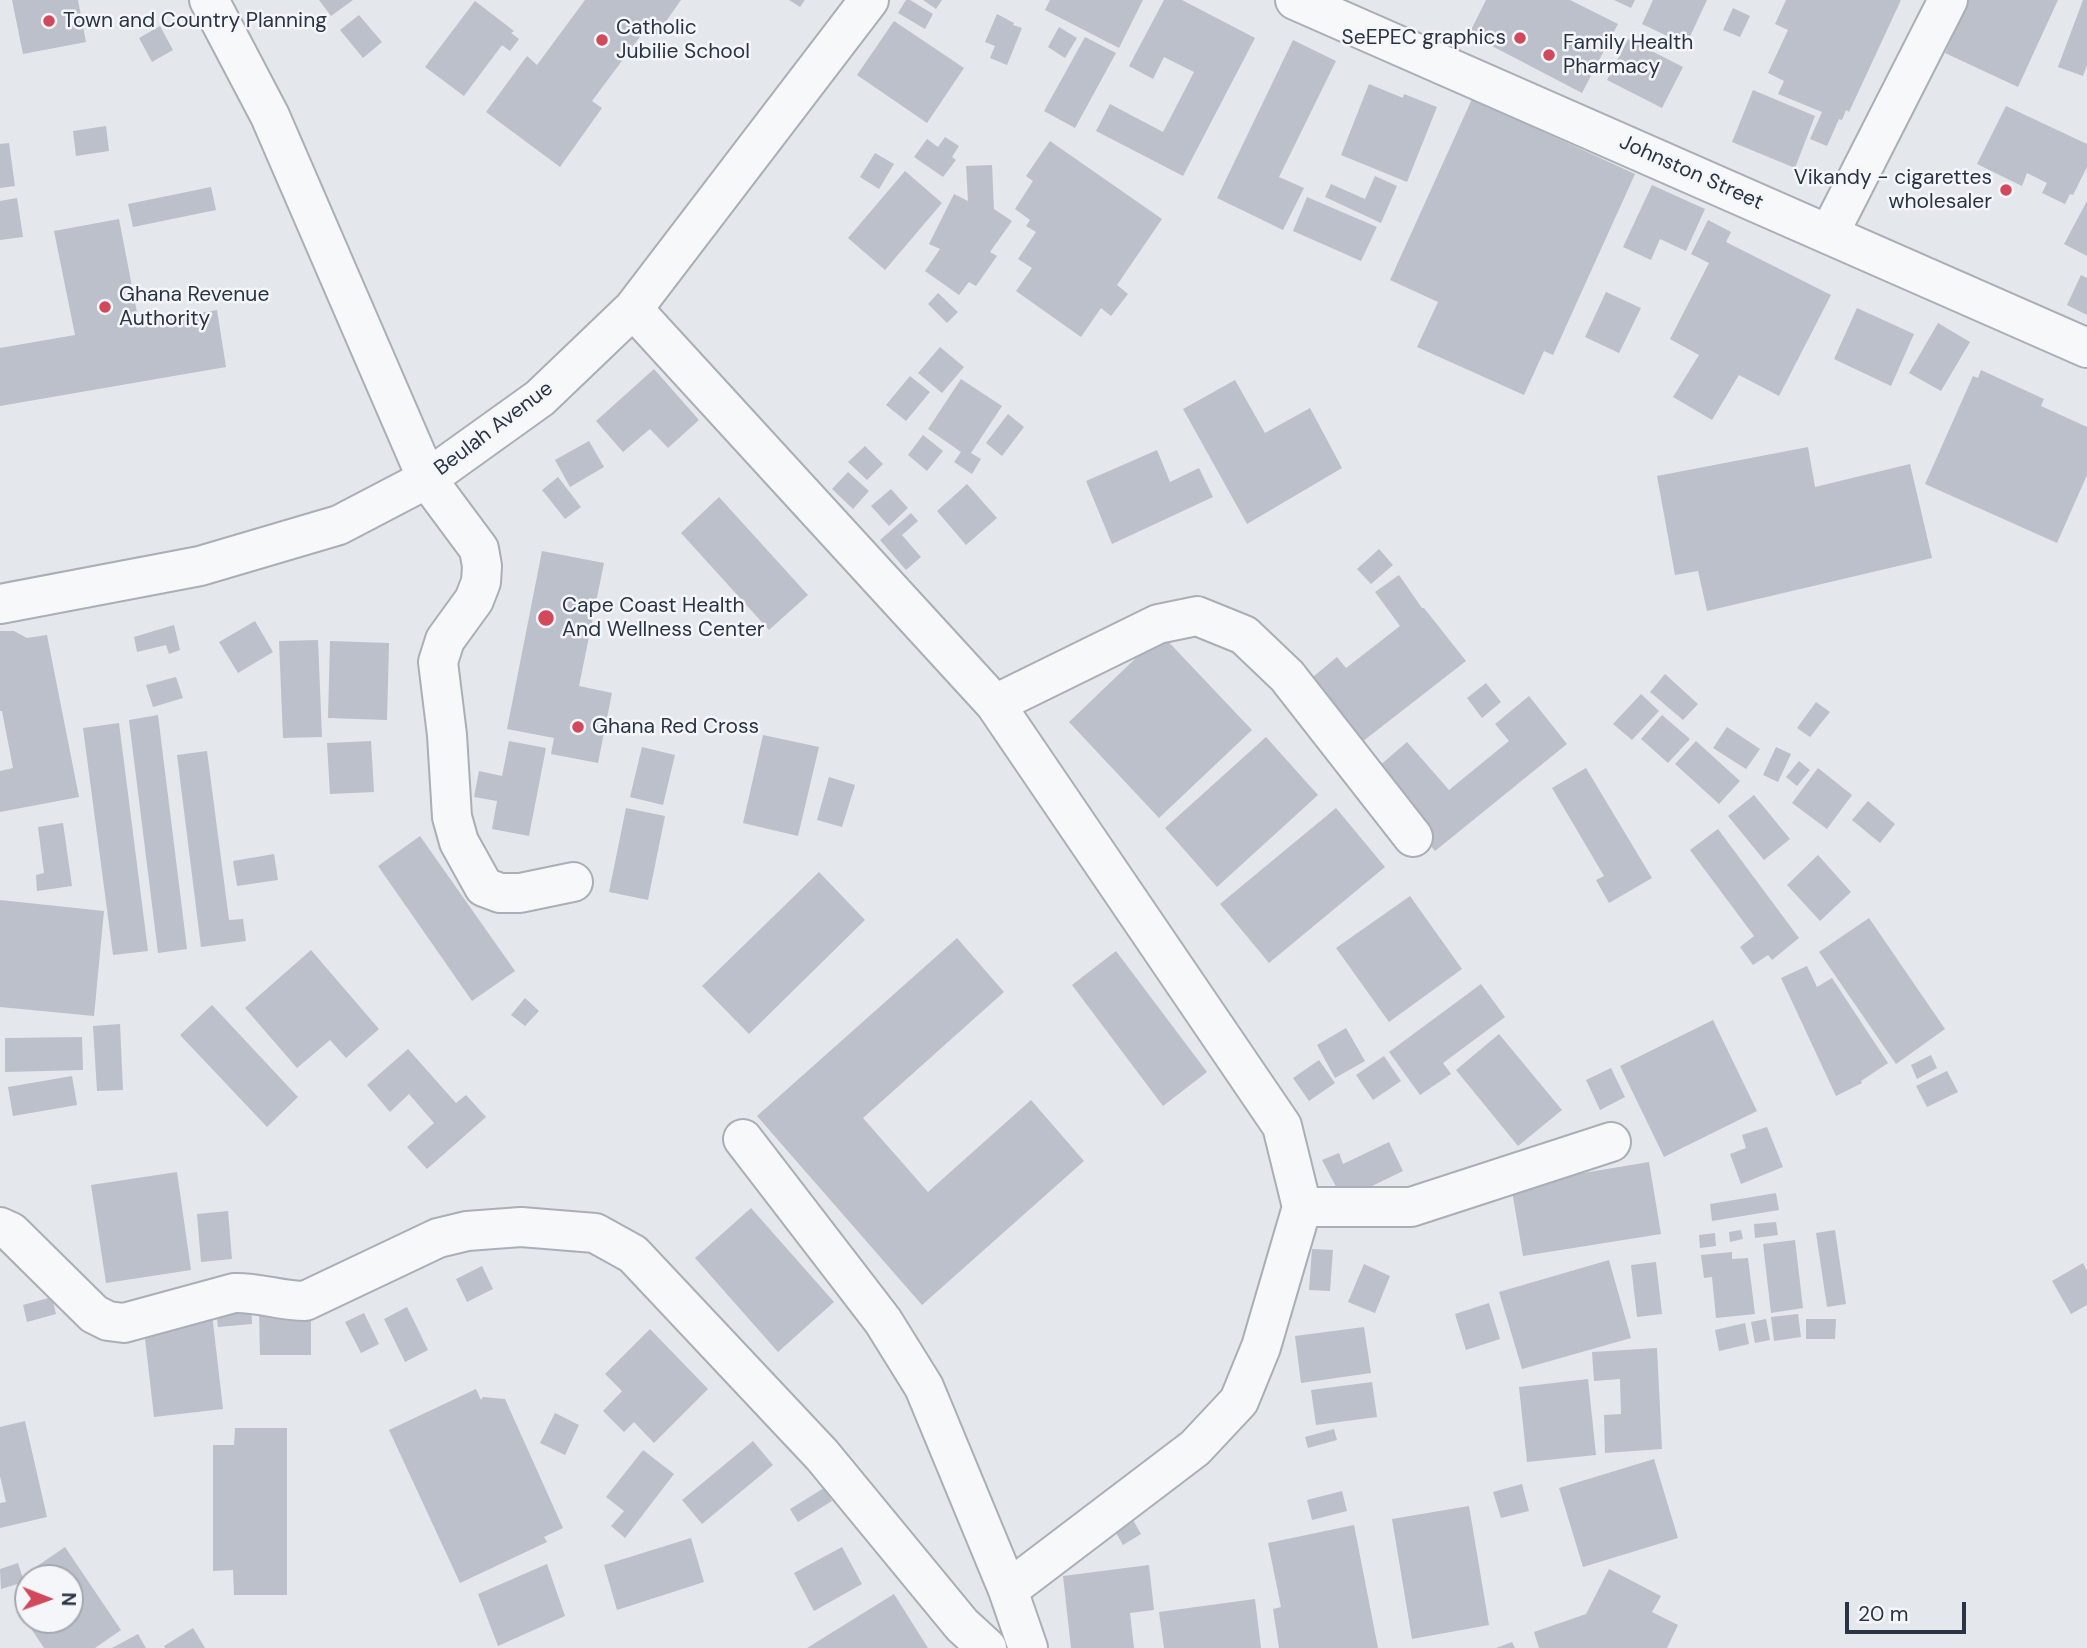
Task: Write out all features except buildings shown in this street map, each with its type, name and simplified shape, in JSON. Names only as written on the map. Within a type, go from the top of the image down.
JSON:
[{"type":"street","points":[[209,0],[270,116],[427,478],[479,549],[481,582],[474,600],[445,640],[438,662],[447,735],[452,817],[459,842],[484,887],[500,894],[520,893],[573,882]]},
{"type":"street","name":"Beulah Avenue","points":[[0,604],[200,566],[314,533],[339,525],[427,478],[540,398],[633,309],[869,0]]},
{"type":"street","name":"Johnston Street","points":[[1295,0],[2087,348]]},
{"type":"street","points":[[1829,234],[1948,0]]},
{"type":"street","points":[[633,309],[995,704],[1282,1126],[1302,1208],[1261,1347],[1239,1401],[1195,1448],[1008,1590]]},
{"type":"street","points":[[995,704],[1158,624],[1197,616],[1244,635],[1287,676],[1413,837]]},
{"type":"street","points":[[743,1139],[883,1321],[924,1387],[1008,1590],[1028,1648]]},
{"type":"street","points":[[1302,1208],[1411,1207],[1611,1142]]},
{"type":"street","points":[[0,1227],[10,1232],[94,1314],[108,1321],[124,1323],[234,1293],[252,1292],[286,1301],[305,1301],[438,1238],[467,1231],[521,1227],[595,1233],[633,1254],[822,1455],[962,1625],[987,1648]]},
{"type":"place","name":"Town and Country Planning","points":[[49,21]]},
{"type":"place","name":"SeEPEC graphics","points":[[1520,38]]},
{"type":"place","name":"Catholic Jubilie School","points":[[602,40]]},
{"type":"place","name":"Family Health Pharmacy","points":[[1549,55]]},
{"type":"place","name":"Vikandy - cigarettes wholesaler","points":[[2006,190]]},
{"type":"place","name":"Ghana Revenue Authority","points":[[105,307]]},
{"type":"place","name":"Cape Coast Health And Wellness Center","points":[[546,618]]},
{"type":"place","name":"Ghana Red Cross","points":[[578,727]]}]
